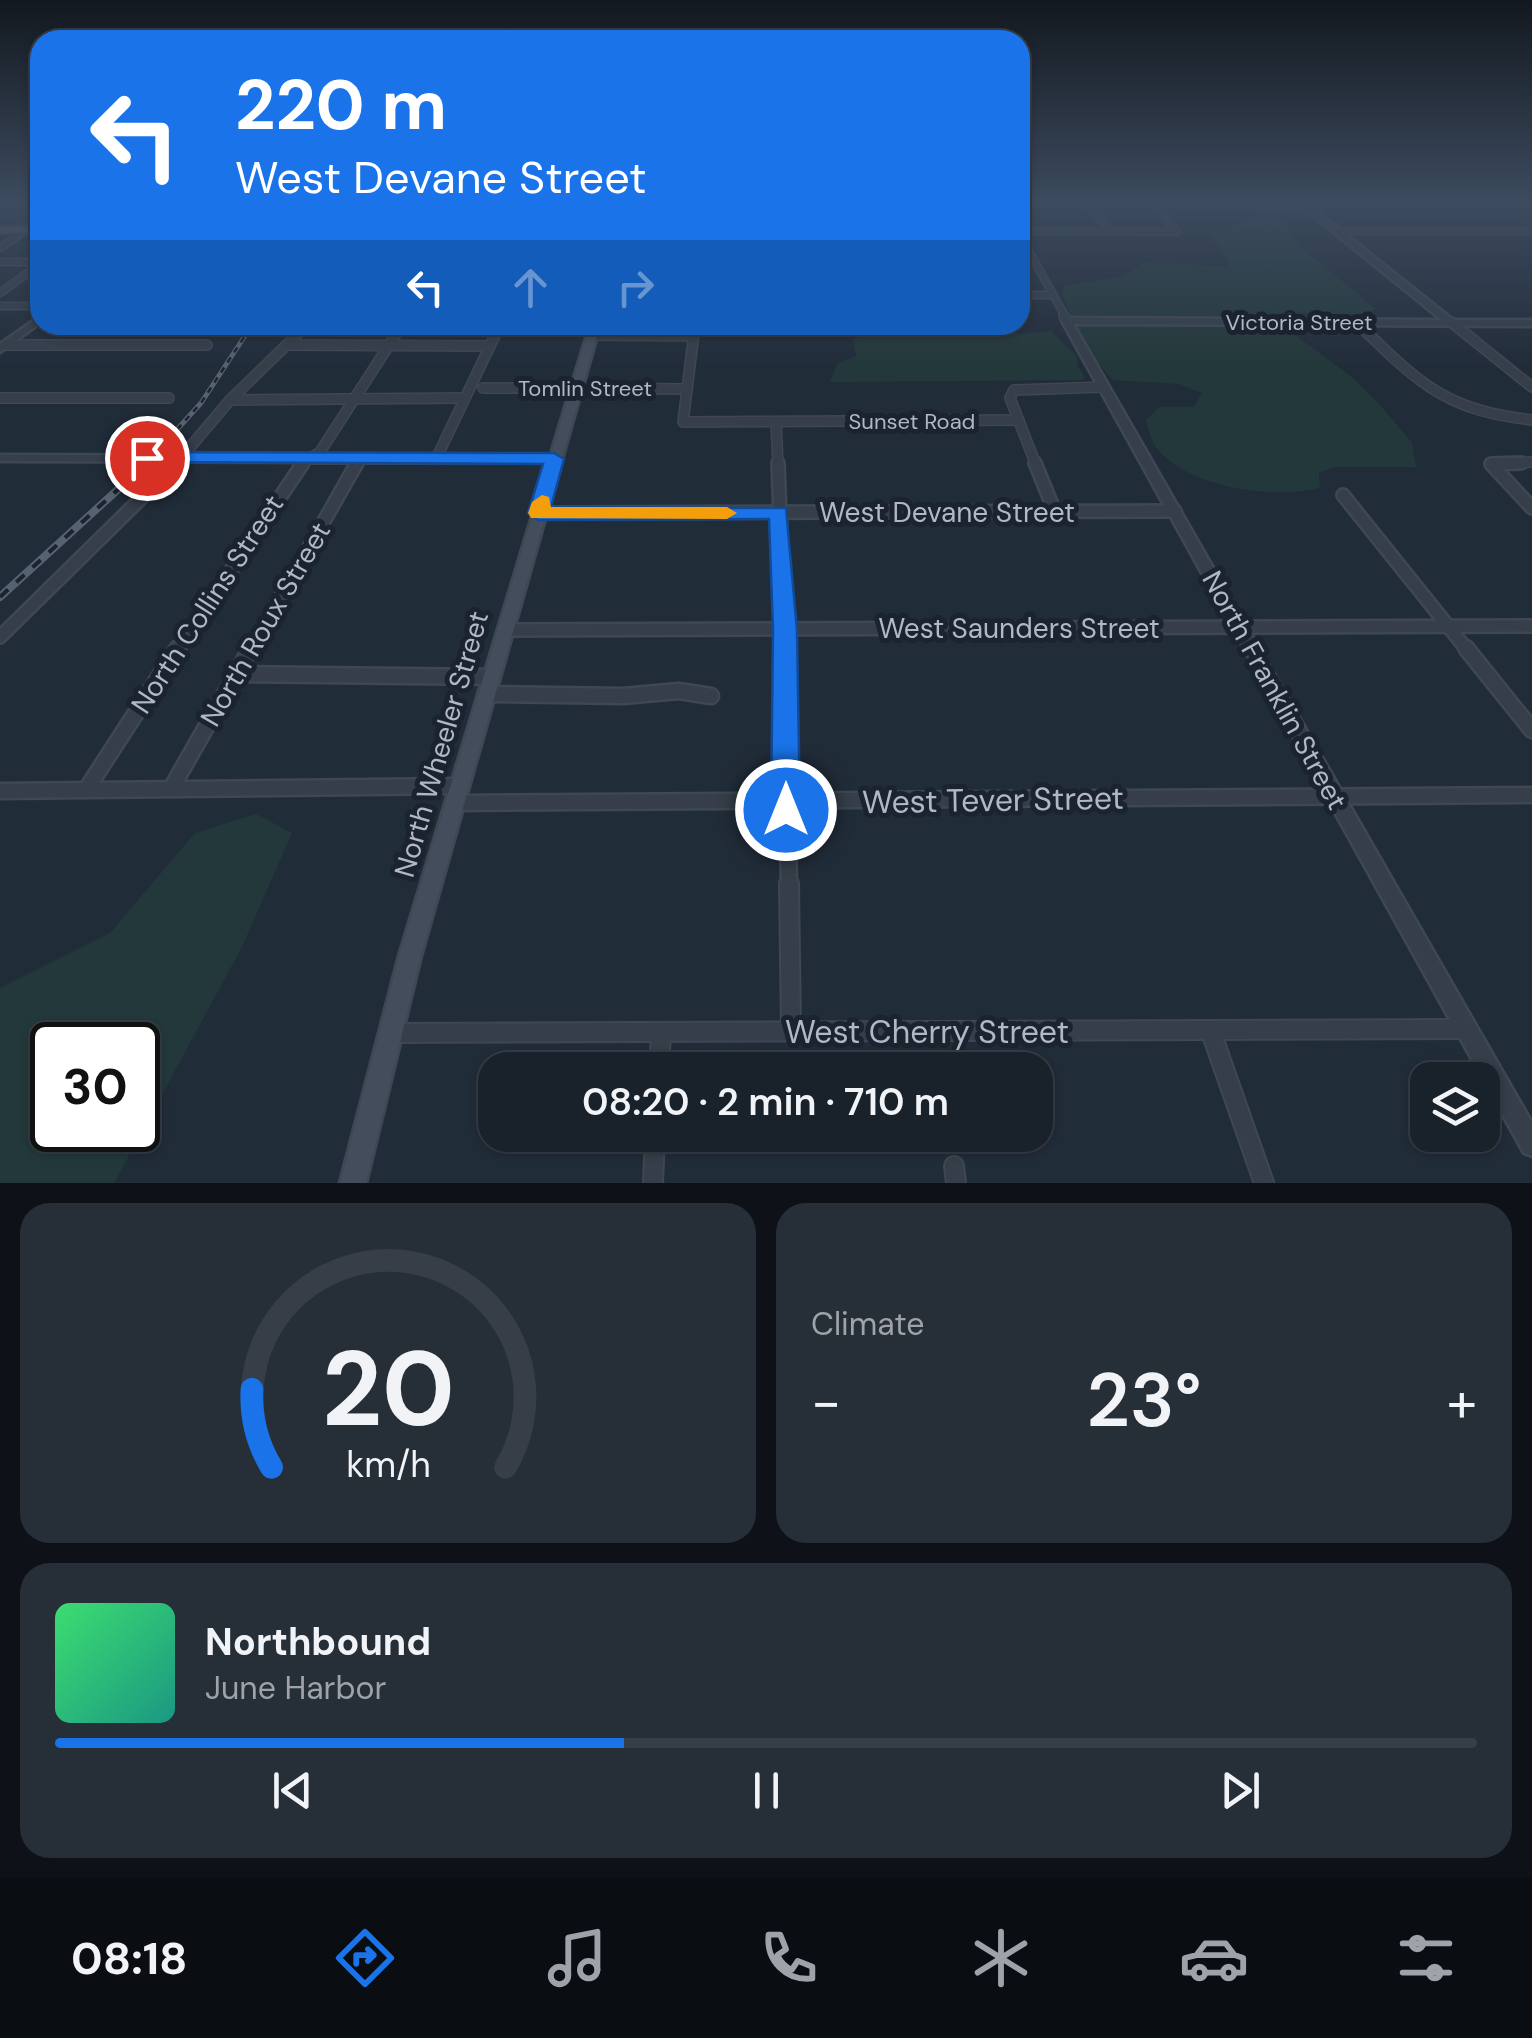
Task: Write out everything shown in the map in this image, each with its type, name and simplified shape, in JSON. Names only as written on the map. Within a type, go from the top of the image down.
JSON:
[{"type":"main road","name":"North Wheeler Street","points":[[352,1183],[389,1033],[487,686],[592,335]]},
{"type":"street","points":[[1369,256],[1532,387]]},
{"type":"street","name":"North Franklin Street","points":[[1032,258],[1530,1138]]},
{"type":"street","points":[[0,262],[30,262]]},
{"type":"street","points":[[0,292],[30,268]]},
{"type":"street","points":[[1030,295],[1051,295]]},
{"type":"street","points":[[0,306],[30,306]]},
{"type":"street","name":"Victoria Street","points":[[1066,321],[1532,322]]},
{"type":"street","points":[[1356,322],[1437,398],[1479,413],[1532,420]]},
{"type":"street","points":[[3,347],[30,327]]},
{"type":"street","points":[[0,638],[182,458],[230,400],[296,335]]},
{"type":"street","name":"North Collins Street","points":[[86,790],[297,466],[320,452],[395,335]]},
{"type":"street","points":[[436,459],[495,335]]},
{"type":"street","points":[[687,389],[693,335]]},
{"type":"street","points":[[286,344],[490,346]]},
{"type":"street","points":[[3,347],[207,345]]},
{"type":"street","name":"Tomlin Street","points":[[483,388],[687,389]]},
{"type":"street","name":"Sunset Road","points":[[687,389],[683,422],[1019,420],[1010,398],[1014,390],[1104,388]]},
{"type":"street","points":[[0,398],[169,398]]},
{"type":"street","points":[[230,400],[465,398]]},
{"type":"street","points":[[1019,420],[1056,512]]},
{"type":"street","points":[[776,422],[785,630],[785,802],[792,1030]]},
{"type":"street","points":[[0,458],[554,459]]},
{"type":"street","name":"North Roux Street","points":[[170,789],[359,459]]},
{"type":"street","points":[[1532,462],[1490,464],[1532,508]]},
{"type":"street","points":[[1343,496],[1532,730]]},
{"type":"street","name":"West Devane Street","points":[[538,513],[1175,511]]},
{"type":"street","name":"West Saunders Street","points":[[506,630],[1532,626]]},
{"type":"street","points":[[238,674],[623,696],[679,692],[712,696]]},
{"type":"street","name":"West Tever Street","points":[[0,791],[170,789],[785,802],[1532,795]]},
{"type":"street","name":"West Cherry Street","points":[[389,1033],[1465,1029]]},
{"type":"street","points":[[1212,1032],[1264,1183]]},
{"type":"street","points":[[660,1052],[661,1033]]},
{"type":"street","points":[[652,1183],[654,1152]]},
{"type":"green space","points":[[1225,256],[1312,256],[1376,309],[1346,315],[1284,313],[1255,320],[1072,319],[1062,294],[1064,286],[1119,277],[1147,262],[1228,267]]},
{"type":"green space","points":[[1074,323],[1266,324],[1296,336],[1352,377],[1381,406],[1412,443],[1416,467],[1334,467],[1319,473],[1320,488],[1279,492],[1234,488],[1191,474],[1158,450],[1145,421],[1159,407],[1194,407],[1202,393],[1179,384],[1112,380],[1085,347]]},
{"type":"green space","points":[[1051,331],[1078,357],[1077,365],[1085,377],[830,382],[837,364],[856,356],[853,338]]},
{"type":"green space","points":[[256,814],[292,833],[242,947],[160,1098],[160,1022],[30,1022],[30,1152],[131,1152],[114,1183],[0,1183],[0,988],[110,933],[195,833]]},
{"type":"railway","points":[[146,464],[201,403],[245,335]]},
{"type":"railway","points":[[0,597],[146,464]]},
{"type":"slow traffic","points":[[542,502],[538,513],[727,513]]},
{"type":"route","points":[[147,458],[554,459],[538,513],[779,513],[785,630],[786,810]]}]
